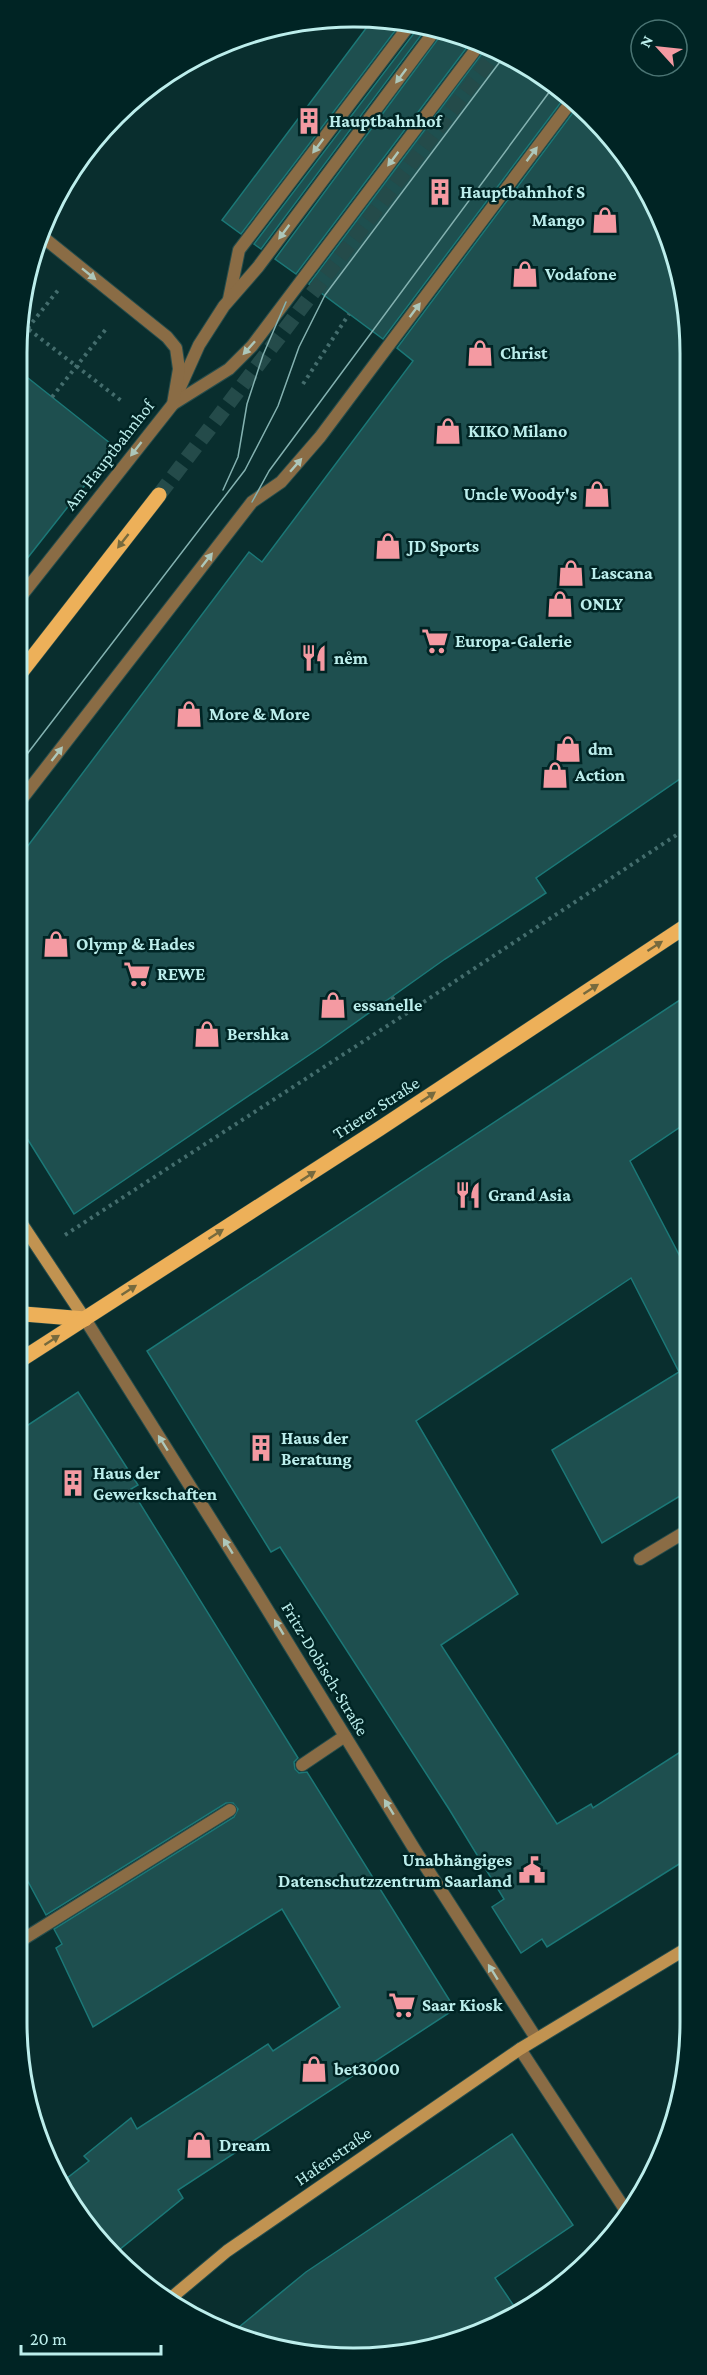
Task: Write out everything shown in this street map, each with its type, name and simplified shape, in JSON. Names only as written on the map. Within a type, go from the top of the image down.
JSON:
[{"type":"main road","points":[[27,665],[159,495]]},
{"type":"main road","name":"Trierer Straße","points":[[27,1356],[361,1141],[680,930]]},
{"type":"main road","points":[[27,1316],[85,1319]]},
{"type":"street","points":[[229,300],[239,250],[405,31]]},
{"type":"street","points":[[172,404],[199,345],[229,300],[258,267],[431,36]]},
{"type":"street","points":[[172,404],[229,369],[252,346],[475,51]]},
{"type":"street","points":[[27,792],[252,502],[281,482],[326,429],[567,107]]},
{"type":"street","name":"Am Hauptbahnhof","points":[[27,589],[172,404],[179,369],[177,348],[166,337],[47,241]]},
{"type":"street","points":[[27,1232],[85,1319]]},
{"type":"street","name":"Fritz-Dobisch-Straße","points":[[85,1319],[536,2038]]},
{"type":"street","points":[[640,1559],[680,1535]]},
{"type":"street","points":[[302,1765],[345,1736]]},
{"type":"street","points":[[27,1937],[230,1810]]},
{"type":"street","name":"Hafenstraße","points":[[175,2295],[227,2252],[536,2038],[680,1952]]},
{"type":"street","points":[[520,2049],[623,2206]]},
{"type":"path","points":[[29,323],[50,300]]},
{"type":"path","points":[[303,384],[349,314]]},
{"type":"path","points":[[52,397],[106,328]]},
{"type":"path","points":[[28,330],[123,402]]},
{"type":"path","points":[[40,1252],[680,833]]},
{"type":"path","points":[[392,996],[404,1015]]},
{"type":"building","name":"Hauptbahnhof","points":[[367,28],[396,30],[241,234],[222,220]]},
{"type":"building","points":[[414,33],[422,34],[261,249],[254,244]]},
{"type":"building","points":[[438,38],[467,48],[296,274],[275,259]]},
{"type":"building","points":[[482,54],[517,71],[561,102],[383,339],[309,284]]},
{"type":"building","name":"Europa-Galerie","points":[[573,112],[613,155],[636,190],[663,249],[674,290],[680,354],[680,779],[536,878],[546,893],[445,959],[321,1047],[74,1214],[27,1138],[27,847],[249,552],[262,562],[413,361],[397,348]]},
{"type":"building","points":[[27,377],[115,447],[27,559]]},
{"type":"building","points":[[680,1000],[680,1127],[630,1161],[680,1257],[680,1496],[602,1543],[552,1450],[679,1372],[631,1278],[416,1421],[518,1594],[441,1645],[557,1824],[591,1804],[593,1808],[680,1752],[680,1864],[547,1947],[542,1939],[521,1953],[492,1907],[504,1899],[449,1809],[280,1547],[271,1552],[147,1351]]},
{"type":"building","points":[[78,1392],[138,1485],[131,1489],[298,1758],[294,1762],[295,1769],[299,1773],[307,1772],[455,2009],[178,2190],[183,2198],[120,2249],[94,2220],[67,2178],[89,2161],[84,2156],[131,2118],[137,2129],[268,2044],[273,2051],[340,2007],[282,1909],[93,2027],[56,1948],[62,1944],[54,1929],[234,1817],[238,1809],[233,1803],[226,1803],[46,1915],[27,1880],[27,1426]]},
{"type":"building","points":[[512,2134],[573,2225],[495,2278],[514,2306],[458,2331],[417,2342],[375,2347],[332,2347],[290,2342],[239,2327],[306,2272]]},
{"type":"tunnel","points":[[159,495],[491,58]]},
{"type":"tram line","points":[[27,754],[245,470],[278,406],[299,347],[325,295],[500,62]]},
{"type":"tram line","points":[[252,502],[269,471],[549,92]]},
{"type":"tram line","points":[[223,490],[238,457],[247,404],[263,355],[286,302]]},
{"type":"place","name":"Hauptbahnhof","points":[[309,121]]},
{"type":"place","name":"Hauptbahnhof S","points":[[440,192]]},
{"type":"place","name":"Mango","points":[[605,220]]},
{"type":"place","name":"Vodafone","points":[[525,274]]},
{"type":"place","name":"Christ","points":[[480,353]]},
{"type":"place","name":"KIKO Milano","points":[[448,431]]},
{"type":"place","name":"Uncle Woody's","points":[[597,494]]},
{"type":"place","name":"JD Sports","points":[[388,546]]},
{"type":"place","name":"Lascana","points":[[571,573]]},
{"type":"place","name":"ONLY","points":[[560,604]]},
{"type":"place","name":"Europa-Galerie","points":[[435,641]]},
{"type":"place","name":"ne̊m","points":[[314,658]]},
{"type":"place","name":"More & More","points":[[189,714]]},
{"type":"place","name":"dm","points":[[568,749]]},
{"type":"place","name":"Action","points":[[555,775]]},
{"type":"place","name":"Olymp & Hades","points":[[56,944]]},
{"type":"place","name":"REWE","points":[[137,974]]},
{"type":"place","name":"essanelle","points":[[333,1005]]},
{"type":"place","name":"Bershka","points":[[207,1034]]},
{"type":"place","name":"Grand Asia","points":[[468,1195]]},
{"type":"place","name":"Haus der Beratung","points":[[261,1448]]},
{"type":"place","name":"Haus der Gewerkschaften","points":[[73,1483]]},
{"type":"place","name":"Unabhängiges Datenschutzzentrum Saarland","points":[[532,1870]]},
{"type":"place","name":"Saar Kiosk","points":[[402,2005]]},
{"type":"place","name":"bet3000","points":[[314,2069]]},
{"type":"place","name":"Dream","points":[[199,2145]]}]
